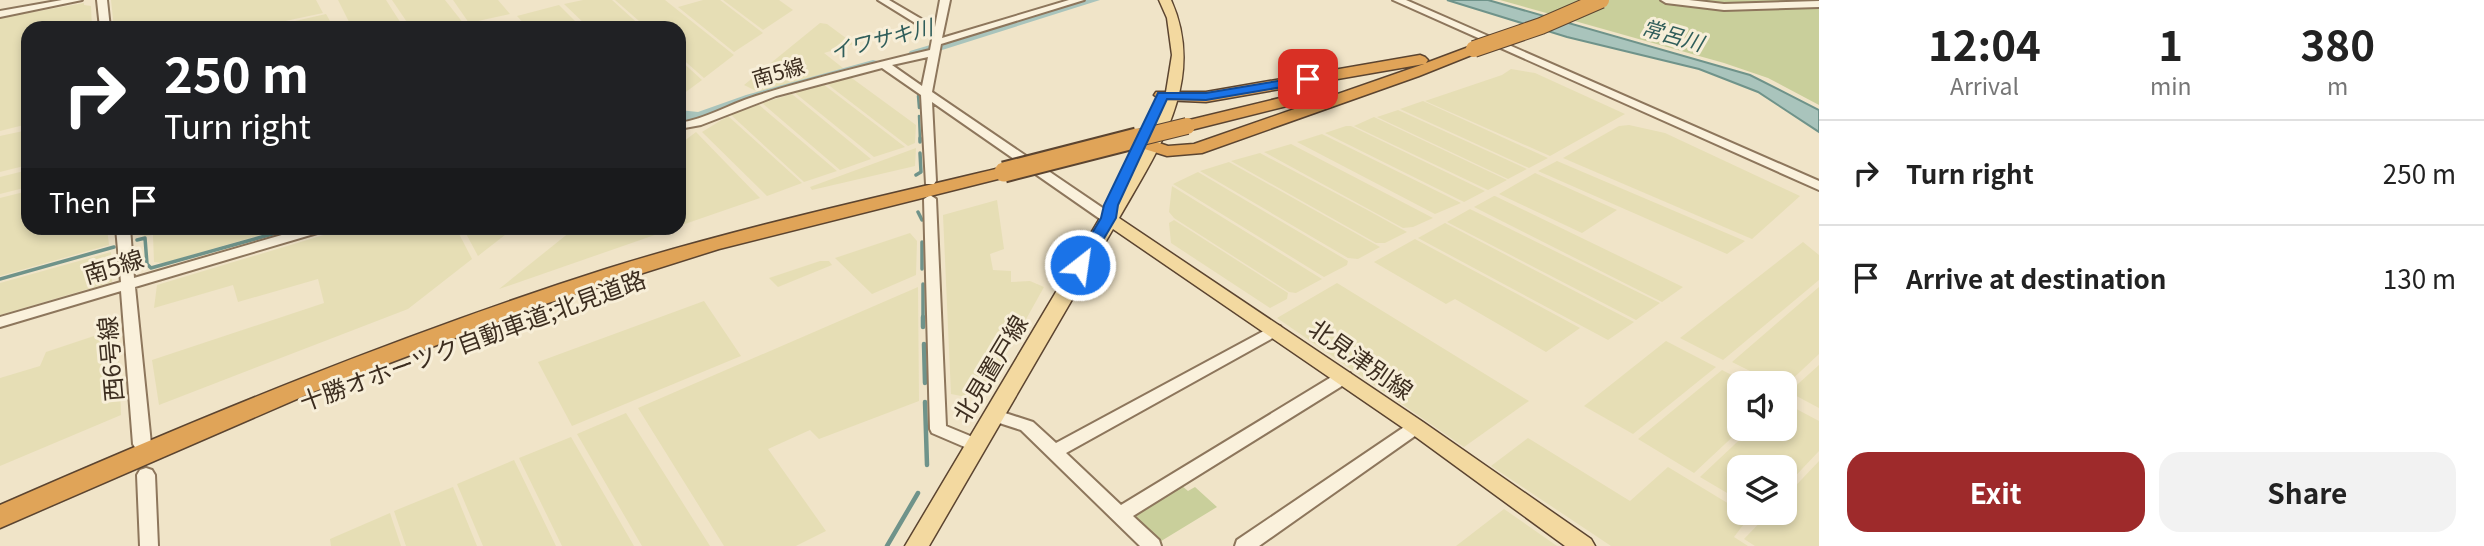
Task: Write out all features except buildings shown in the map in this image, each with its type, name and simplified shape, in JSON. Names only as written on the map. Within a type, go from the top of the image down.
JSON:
[{"type":"highway","name":"十勝オホーツク自動車道;北見道路","points":[[0,517],[195,431],[520,304],[705,246],[1409,70],[1541,26],[1601,0]]},
{"type":"highway","points":[[1168,96],[1206,97],[1474,49]]},
{"type":"highway","points":[[1147,144],[1167,151],[1196,149],[1474,49]]},
{"type":"highway","name":"十勝オホーツク自動車道;北見道路","points":[[0,531],[179,450],[305,398],[530,314],[723,251],[957,183]]},
{"type":"main road","name":"北見置戸線","points":[[1157,0],[1168,29],[1168,96]]},
{"type":"main road","name":"北見置戸線","points":[[917,546],[1108,218],[1147,144],[1168,96],[1178,30],[1165,0]]},
{"type":"main road","name":"北見津別線","points":[[1108,218],[1344,377],[1583,546]]},
{"type":"street","points":[[0,14],[77,0]]},
{"type":"street","points":[[102,0],[104,21]]},
{"type":"street","points":[[883,0],[936,32]]},
{"type":"street","name":"南5線","points":[[686,125],[697,123],[747,102],[933,49],[1079,0]]},
{"type":"street","points":[[1398,0],[1819,186]]},
{"type":"street","points":[[1666,0],[1724,7],[1819,4]]},
{"type":"street","points":[[930,181],[926,94],[941,1]]},
{"type":"street","points":[[883,64],[1108,218]]},
{"type":"street","points":[[930,199],[938,429],[974,445]]},
{"type":"street","name":"西6号線","points":[[124,235],[142,444]]},
{"type":"street","name":"南5線","points":[[0,322],[295,235]]},
{"type":"street","points":[[1054,452],[1275,330]]},
{"type":"street","points":[[1120,515],[1344,377]]},
{"type":"street","points":[[993,415],[1027,426],[1152,546]]},
{"type":"street","points":[[1244,546],[1416,427]]},
{"type":"street","points":[[146,475],[149,546]]},
{"type":"shaded area","points":[[111,0],[316,0],[323,13],[286,21],[113,21]]},
{"type":"shaded area","points":[[338,0],[386,0],[400,21],[348,21]]},
{"type":"shaded area","points":[[392,0],[445,0],[462,21],[406,21]]},
{"type":"shaded area","points":[[453,0],[498,0],[510,14],[478,21],[468,21]]},
{"type":"shaded area","points":[[583,0],[612,0],[635,21],[582,21],[564,4]]},
{"type":"shaded area","points":[[615,0],[665,0],[734,55],[704,78],[686,62],[686,21],[639,21]]},
{"type":"shaded area","points":[[703,0],[720,0],[763,33],[734,52],[678,7]]},
{"type":"shaded area","points":[[723,0],[779,0],[793,10],[763,30]]},
{"type":"shaded area","points":[[84,3],[91,6],[92,21],[21,21],[21,126],[0,131],[0,18]]},
{"type":"shaded area","points":[[559,5],[575,21],[522,21],[517,16]]},
{"type":"shaded area","points":[[326,14],[330,21],[295,21]]},
{"type":"shaded area","points":[[820,23],[827,24],[854,44],[824,53],[843,68],[758,92],[744,85]]},
{"type":"shaded area","points":[[686,65],[702,80],[686,92]]},
{"type":"shaded area","points":[[1511,69],[1535,73],[1625,114],[1550,156],[1425,101],[1502,75]]},
{"type":"shaded area","points":[[849,76],[916,125],[915,143],[908,146],[826,83]]},
{"type":"shaded area","points":[[823,84],[905,147],[874,157],[795,93]]},
{"type":"shaded area","points":[[792,94],[871,159],[840,170],[762,103]]},
{"type":"shaded area","points":[[1423,101],[1548,158],[1529,168],[1400,109]]},
{"type":"shaded area","points":[[758,104],[837,171],[804,182],[730,114]]},
{"type":"shaded area","points":[[1398,110],[1527,169],[1508,179],[1377,117]]},
{"type":"shaded area","points":[[728,116],[802,183],[767,196],[702,132]]},
{"type":"shaded area","points":[[1374,117],[1507,180],[1488,190],[1354,126]]},
{"type":"shaded area","points":[[1629,125],[1665,133],[1800,196],[1752,239],[1563,158],[1619,126]]},
{"type":"shaded area","points":[[1351,126],[1485,191],[1464,202],[1325,133]]},
{"type":"shaded area","points":[[21,132],[21,167],[0,172],[0,136]]},
{"type":"shaded area","points":[[696,132],[760,198],[686,224],[686,140]]},
{"type":"shaded area","points":[[1322,134],[1461,203],[1435,214],[1297,142]]},
{"type":"shaded area","points":[[1291,144],[1433,218],[1413,227],[1403,228],[1264,152]]},
{"type":"shaded area","points":[[916,148],[915,166],[812,190],[810,187]]},
{"type":"shaded area","points":[[1260,153],[1407,232],[1385,243],[1376,243],[1231,161]]},
{"type":"shaded area","points":[[1557,161],[1745,241],[1727,254],[1538,171]]},
{"type":"shaded area","points":[[1229,162],[1380,247],[1358,259],[1348,258],[1200,171]]},
{"type":"shaded area","points":[[21,172],[21,189],[0,194],[0,177]]},
{"type":"shaded area","points":[[1198,172],[1348,261],[1347,265],[1324,277],[1173,184]]},
{"type":"shaded area","points":[[1535,173],[1617,210],[1582,233],[1499,194]]},
{"type":"shaded area","points":[[1172,186],[1322,279],[1296,293],[1289,292],[1174,218],[1169,212]]},
{"type":"shaded area","points":[[21,193],[21,235],[108,235],[109,245],[0,276],[0,198]]},
{"type":"shaded area","points":[[1494,196],[1683,287],[1662,302],[1474,207]]},
{"type":"shaded area","points":[[997,200],[1004,249],[990,254],[993,270],[1011,271],[1011,282],[1030,281],[1044,287],[981,400],[951,394],[943,215]]},
{"type":"shaded area","points":[[1470,209],[1660,303],[1636,320],[1447,222]]},
{"type":"shaded area","points":[[1174,220],[1288,293],[1287,299],[1270,308],[1171,243],[1169,223]]},
{"type":"shaded area","points":[[1445,223],[1634,322],[1608,340],[1418,238]]},
{"type":"shaded area","points":[[910,233],[917,241],[916,275],[872,294],[835,258]]},
{"type":"shaded area","points":[[153,235],[260,235],[164,263],[154,262]]},
{"type":"shaded area","points":[[324,235],[460,235],[472,259],[408,309],[159,405],[152,360],[324,303],[318,279],[238,302],[233,285],[154,308],[157,285]]},
{"type":"shaded area","points":[[467,235],[505,235],[478,256]]},
{"type":"shaded area","points":[[566,235],[655,235],[499,289]]},
{"type":"shaded area","points":[[1415,239],[1580,328],[1546,352],[1455,299],[1446,304],[1374,262]]},
{"type":"shaded area","points":[[1803,242],[1819,255],[1819,280],[1723,360],[1680,338]]},
{"type":"shaded area","points":[[111,252],[112,282],[0,315],[0,283]]},
{"type":"shaded area","points":[[820,261],[829,261],[832,265],[778,287],[769,278]]},
{"type":"shaded area","points":[[1337,283],[1529,401],[1464,447],[1277,318]]},
{"type":"shaded area","points":[[918,287],[919,401],[819,439],[810,430],[768,449],[826,531],[796,546],[724,546],[638,408]]},
{"type":"shaded area","points":[[1819,287],[1819,354],[1797,375],[1797,371],[1750,371],[1732,362]]},
{"type":"shaded area","points":[[704,301],[741,356],[572,426],[538,362]]},
{"type":"shaded area","points":[[118,328],[121,415],[0,466],[0,378],[40,366],[46,352]]},
{"type":"shaded area","points":[[1666,341],[1716,367],[1633,434],[1584,406]]},
{"type":"shaded area","points":[[1819,365],[1819,408],[1797,396],[1797,385]]},
{"type":"shaded area","points":[[1722,370],[1727,373],[1728,441],[1694,473],[1638,439]]},
{"type":"shaded area","points":[[1797,409],[1819,421],[1819,451],[1797,474],[1797,455],[1727,455],[1727,493],[1700,477],[1738,441],[1797,441]]},
{"type":"shaded area","points":[[626,413],[710,546],[642,546],[577,434]]},
{"type":"shaded area","points":[[571,437],[634,546],[562,546],[519,458]]},
{"type":"shaded area","points":[[1528,438],[1630,501],[1668,467],[1727,503],[1727,525],[1743,525],[1734,537],[1748,546],[1611,546],[1491,466]]},
{"type":"shaded area","points":[[514,460],[556,546],[483,546],[457,484]]},
{"type":"shaded area","points":[[1819,461],[1819,546],[1755,546],[1744,539],[1757,525],[1797,525],[1797,484]]},
{"type":"shaded area","points":[[453,487],[477,546],[406,546],[394,511]]},
{"type":"shaded area","points":[[1504,509],[1557,546],[1456,546]]},
{"type":"shaded area","points":[[390,513],[401,546],[331,546],[330,539]]},
{"type":"green space","points":[[1500,0],[1819,0],[1819,105],[1768,78],[1724,63]]},
{"type":"green space","points":[[1175,480],[1188,491],[1195,487],[1217,507],[1153,546],[1120,515]]},
{"type":"water","points":[[1447,0],[1488,0],[1750,75],[1819,110],[1819,132],[1758,92],[1699,69],[1567,37]]},
{"type":"waterway","name":"イワサキ川","points":[[915,54],[1094,0]]},
{"type":"waterway","name":"イワサキ川","points":[[686,116],[699,117],[751,98],[873,64]]},
{"type":"waterway","points":[[918,96],[919,108]]},
{"type":"waterway","points":[[919,116],[920,140]]},
{"type":"waterway","points":[[916,175],[921,172],[920,153]]},
{"type":"waterway","points":[[918,212],[922,220]]},
{"type":"waterway","name":"イワサキ川","points":[[137,240],[145,238],[147,264],[151,268],[269,235]]},
{"type":"waterway","points":[[922,242],[922,269]]},
{"type":"waterway","name":"イワサキ川","points":[[0,279],[114,247]]},
{"type":"waterway","points":[[923,284],[923,327]]},
{"type":"waterway","points":[[924,344],[925,383]]},
{"type":"waterway","points":[[925,402],[927,465]]},
{"type":"waterway","points":[[887,546],[918,493]]},
{"type":"route","points":[[1080,265],[1108,218],[1111,205],[1162,95],[1206,97],[1308,79]]},
{"type":"water label","name":"常呂川","points":[[1673,34]]}]
